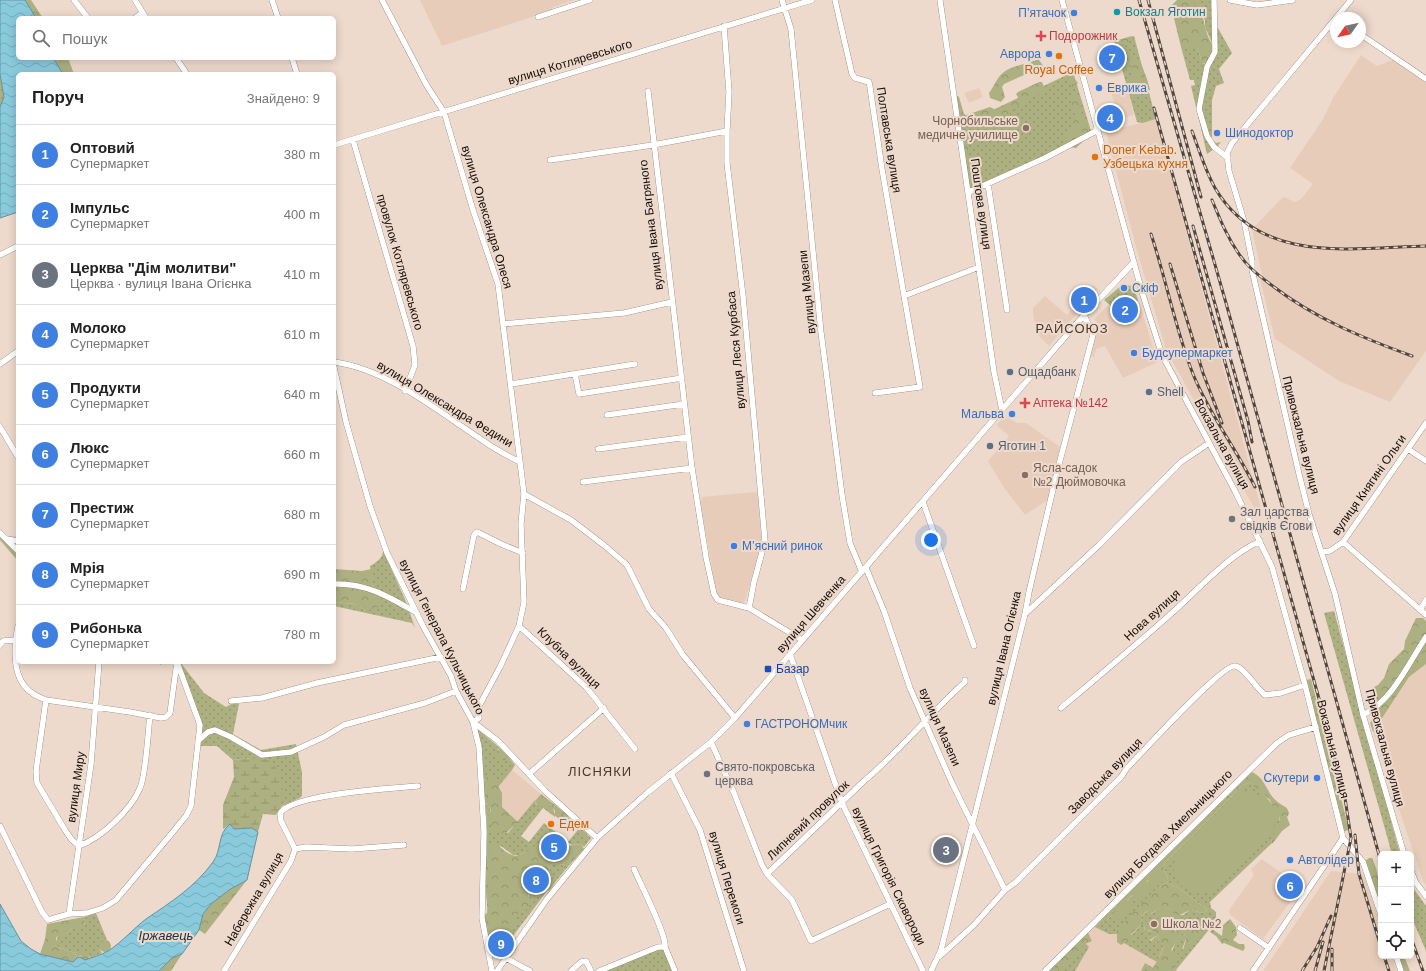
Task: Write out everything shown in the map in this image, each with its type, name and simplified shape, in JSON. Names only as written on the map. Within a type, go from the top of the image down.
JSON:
[{"type":"street","points":[[74,0],[86,16]]},
{"type":"street","points":[[135,0],[144,16]]},
{"type":"street","points":[[272,0],[277,16]]},
{"type":"street","name":"вулиця Олександра Олеся","points":[[382,0],[427,86],[444,112],[473,210],[498,284],[511,384],[524,494],[521,524],[524,602],[519,626],[500,667],[478,708],[479,718],[473,722]]},
{"type":"street","points":[[538,17],[590,0]]},
{"type":"street","name":"вулиця Мазепи","points":[[782,0],[792,36],[821,332],[842,495],[850,543],[862,572]]},
{"type":"street","name":"вулиця Котляревського","points":[[336,144],[812,0]]},
{"type":"street","name":"Полтавська вулиця","points":[[835,0],[852,74],[855,78],[869,82],[920,387],[875,393]]},
{"type":"street","name":"Поштова вулиця","points":[[940,0],[979,267],[1002,410]]},
{"type":"street","name":"Вокзальна вулиця","points":[[1062,0],[1134,262],[1162,355],[1236,491],[1260,541],[1280,592],[1316,727],[1343,838],[1362,862],[1378,907]]},
{"type":"street","points":[[1214,0],[1215,52],[1207,67],[1199,109],[1207,136],[1214,147],[1228,158]]},
{"type":"street","points":[[1230,0],[1257,5],[1293,0]]},
{"type":"street","name":"Привокзальна вулиця","points":[[1342,12],[1351,0]]},
{"type":"street","name":"вулиця Леся Курбаса","points":[[724,26],[729,92],[727,163],[743,296],[765,541],[749,608]]},
{"type":"street","name":"Привокзальна вулиця","points":[[1330,26],[1281,82],[1232,143],[1227,153],[1229,171],[1244,221],[1252,261],[1252,270],[1268,344],[1299,474],[1313,526],[1323,552],[1335,594],[1363,715],[1403,851]]},
{"type":"street","points":[[1366,38],[1426,79]]},
{"type":"street","points":[[177,60],[183,72]]},
{"type":"street","points":[[293,60],[296,72]]},
{"type":"street","name":"вулиця Івана Багряного","points":[[648,91],[653,145],[688,437],[706,557],[714,594],[722,602],[749,608]]},
{"type":"street","points":[[969,192],[1045,158],[1098,130]]},
{"type":"street","points":[[550,160],[653,145],[727,131]]},
{"type":"street","name":"провулок Котляревського","points":[[353,140],[413,346],[415,365],[405,391]]},
{"type":"street","points":[[988,184],[1007,310]]},
{"type":"street","points":[[0,255],[16,247]]},
{"type":"street","name":"вулиця Шевченка","points":[[497,971],[504,957],[547,899],[597,838],[625,811],[711,742],[735,718],[1084,314],[1134,262]]},
{"type":"street","points":[[904,296],[979,267]]},
{"type":"street","name":"вулиця Івана Багряного","points":[[503,324],[624,313],[672,302]]},
{"type":"street","name":"вулиця Івана Огієнка","points":[[934,965],[941,950],[1025,614],[1057,472],[1093,335],[1084,314]]},
{"type":"street","points":[[0,364],[16,352]]},
{"type":"street","name":"вулиця Олександра Федини","points":[[336,362],[363,368],[394,382],[405,391],[487,444],[520,462]]},
{"type":"street","points":[[511,384],[635,364]]},
{"type":"street","points":[[575,374],[579,394],[682,378]]},
{"type":"street","name":"вулиця Генерала Кульчицького","points":[[336,376],[346,422],[370,506],[387,553],[451,676],[456,691],[473,722],[478,747],[484,832],[482,918],[492,971]]},
{"type":"street","points":[[607,415],[684,404]]},
{"type":"street","name":"вулиця Княгині Ольги","points":[[1323,552],[1330,551],[1343,542],[1426,423]]},
{"type":"street","points":[[0,427],[16,454]]},
{"type":"street","points":[[598,449],[688,437]]},
{"type":"street","points":[[1025,614],[1099,545],[1181,462],[1209,443]]},
{"type":"street","points":[[1408,449],[1426,461]]},
{"type":"street","points":[[583,482],[692,468]]},
{"type":"street","points":[[524,494],[571,520],[627,565],[649,609],[666,628],[683,655],[735,718]]},
{"type":"street","points":[[923,502],[974,646]]},
{"type":"street","points":[[0,532],[16,549]]},
{"type":"street","points":[[463,589],[474,535],[477,532],[523,553]]},
{"type":"street","points":[[7,539],[16,541]]},
{"type":"street","name":"Нова вулиця","points":[[1061,708],[1159,624],[1216,572],[1260,541]]},
{"type":"street","points":[[1343,542],[1426,615]]},
{"type":"street","name":"вулиця Мазепи","points":[[866,568],[884,611],[910,688],[972,824],[1005,890]]},
{"type":"street","points":[[336,584],[368,587],[417,613]]},
{"type":"street","points":[[1420,610],[1426,600]]},
{"type":"street","points":[[749,608],[802,640]]},
{"type":"street","name":"Клубна вулиця","points":[[519,626],[577,679],[604,708],[635,749]]},
{"type":"street","points":[[1363,715],[1373,710],[1388,695],[1426,637]]},
{"type":"street","points":[[0,645],[3,641],[16,640]]},
{"type":"street","name":"вулиця Григорія Сковороди","points":[[790,654],[842,803],[923,971]]},
{"type":"street","points":[[231,701],[262,698],[317,683],[441,657]]},
{"type":"street","points":[[17,664],[17,675],[31,693],[46,700],[150,715],[161,718],[166,717],[170,713],[177,664]]},
{"type":"street","name":"вулиця Миру","points":[[69,914],[91,764],[99,664]]},
{"type":"street","points":[[0,826],[42,912],[48,920],[69,914],[87,913],[103,908],[116,900],[186,816],[190,806],[200,724],[178,664]]},
{"type":"street","name":"Заводська вулиця","points":[[934,965],[940,956],[974,925],[1005,890],[1122,776],[1127,768],[1182,711],[1228,667],[1234,666],[1240,668],[1258,690],[1265,695],[1281,693],[1305,685]]},
{"type":"street","name":"Липневий провулок","points":[[711,742],[734,792],[767,874],[842,803],[925,721],[942,702],[965,682],[965,680]]},
{"type":"street","points":[[198,741],[208,732],[215,730],[231,737],[262,755],[291,752],[324,737],[344,725],[425,703],[456,691]]},
{"type":"street","points":[[46,700],[36,771],[37,783],[65,830],[72,840],[79,846],[104,832],[133,800],[141,788],[150,715]]},
{"type":"street","points":[[529,774],[604,708]]},
{"type":"street","points":[[473,722],[498,741],[529,774],[597,838]]},
{"type":"street","points":[[200,724],[211,731]]},
{"type":"street","name":"вулиця Богдана Хмельницького","points":[[1045,971],[1277,743],[1289,735],[1316,727]]},
{"type":"street","name":"вулиця Перемоги","points":[[671,773],[700,830],[744,971]]},
{"type":"street","points":[[295,849],[281,822],[280,814],[285,808],[302,800],[418,786]]},
{"type":"street","points":[[1253,971],[1343,838]]},
{"type":"street","name":"Набережна вулиця","points":[[224,971],[291,861],[295,849],[306,847],[352,849],[404,845]]},
{"type":"street","points":[[634,869],[658,924],[665,943],[665,948],[675,971]]},
{"type":"street","points":[[767,874],[792,900],[811,941],[890,904]]},
{"type":"street","points":[[1414,879],[1426,896]]},
{"type":"street","points":[[1240,928],[1269,948]]},
{"type":"street","points":[[599,971],[658,947],[665,948]]},
{"type":"street","points":[[504,957],[530,971]]},
{"type":"street","points":[[1397,959],[1401,971]]},
{"type":"street","points":[[571,971],[581,962],[586,961],[591,971]]},
{"type":"street","points":[[931,971],[934,965]]},
{"type":"shaded area","points":[[420,0],[575,0],[553,7],[551,11],[442,46]]},
{"type":"shaded area","points":[[1361,55],[1377,66],[1393,60],[1426,82],[1426,351],[1390,402],[1339,381],[1275,339],[1260,280],[1262,276],[1252,229],[1282,198],[1284,197],[1295,202],[1301,199],[1313,184],[1290,168],[1323,119],[1333,98]]},
{"type":"shaded area","points":[[979,88],[983,97],[969,103],[964,93]]},
{"type":"shaded area","points":[[1127,88],[1134,115],[1119,119],[1111,92]]},
{"type":"shaded area","points":[[1156,119],[1262,512],[1257,513],[1166,350],[1136,247],[1106,132]]},
{"type":"shaded area","points":[[1093,286],[1098,289],[1049,346],[1038,335],[1033,315],[1033,308],[1045,296],[1067,315]]},
{"type":"shaded area","points":[[1139,303],[1158,362],[1123,378],[1105,346],[1096,349],[1094,357],[1090,356],[1093,336],[1102,328],[1094,319],[1108,305],[1114,311]]},
{"type":"shaded area","name":"Ясла-садок №2 Дюймовочка","points":[[1005,416],[1017,423],[1026,423],[1060,447],[1049,499],[1025,515],[1004,488],[988,461],[1009,436],[996,425]]},
{"type":"shaded area","name":"М’ясний ринок","points":[[754,492],[758,494],[762,544],[745,601],[741,604],[720,599],[717,595],[700,502],[702,497]]},
{"type":"shaded area","points":[[1426,664],[1426,885],[1423,881],[1373,732],[1409,677]]},
{"type":"shaded area","points":[[512,770],[541,794],[518,822],[498,805],[490,795]]},
{"type":"shaded area","points":[[1262,859],[1301,887],[1263,939],[1230,915],[1229,910],[1254,875],[1251,869]]},
{"type":"shaded area","name":"Школа №2","points":[[1152,867],[1169,884],[1175,971],[1049,971]]},
{"type":"shaded area","points":[[1331,871],[1364,874],[1378,916],[1378,959],[1393,959],[1397,971],[1263,971]]},
{"type":"green space","points":[[25,0],[31,0],[42,16],[35,16]]},
{"type":"green space","points":[[1177,0],[1197,0],[1200,6],[1208,36],[1214,46],[1210,58],[1204,64],[1201,64],[1197,47],[1181,47],[1171,6]]},
{"type":"green space","points":[[1197,0],[1212,0],[1214,27],[1218,28],[1232,53],[1219,69],[1224,83],[1216,86],[1212,100],[1212,140],[1216,143],[1221,142],[1207,154],[1191,86],[1195,85],[1194,80],[1190,80],[1181,47],[1197,47],[1201,64],[1205,64],[1212,43],[1205,27],[1205,21]]},
{"type":"green space","points":[[1132,36],[1129,42],[1121,46],[1115,44],[1115,41]]},
{"type":"green space","points":[[1134,36],[1156,119],[1142,123],[1137,122],[1114,41]]},
{"type":"green space","points":[[1120,52],[1123,52],[1136,61],[1140,61],[1150,90],[1132,96],[1128,81],[1132,76],[1133,69],[1131,65],[1127,67],[1125,75],[1119,54]]},
{"type":"green space","points":[[54,60],[69,60],[73,72],[62,72]]},
{"type":"green space","points":[[1039,60],[1044,67],[1039,74],[1033,71],[1004,84],[1002,87],[1005,97],[1001,102],[990,98],[989,93],[1002,73],[1011,68]]},
{"type":"green space","points":[[1072,72],[1075,73],[1074,78],[1078,83],[1073,87],[1071,86],[1069,76]]},
{"type":"green space","name":"Чорнобильське медичне училище","points":[[1073,72],[1091,131],[1044,157],[970,189],[961,125]]},
{"type":"green space","points":[[0,74],[4,97],[0,107]]},
{"type":"green space","points":[[1042,82],[1045,89],[1016,107],[1007,117],[1004,125],[994,128],[990,119],[975,121],[965,126],[972,177],[978,184],[969,187],[956,95],[959,97],[964,114],[966,115],[990,107],[996,110],[1019,99],[1016,94],[1018,92]]},
{"type":"green space","points":[[1077,93],[1079,97],[1087,127],[1091,134],[1076,148],[1069,147],[1065,139],[1070,128],[1076,128],[1075,113],[1069,98]]},
{"type":"green space","points":[[1122,285],[1134,286],[1138,301],[1114,309],[1104,300]]},
{"type":"green space","points":[[0,536],[16,537],[16,559],[0,540]]},
{"type":"green space","points":[[383,550],[407,604],[415,628],[412,623],[336,606],[336,602],[355,604],[366,611],[373,591],[370,566],[381,557]]},
{"type":"green space","points":[[336,569],[362,571],[371,569],[373,591],[381,597],[382,605],[366,611],[355,604],[336,602]]},
{"type":"green space","points":[[1334,611],[1399,851],[1391,851],[1324,613]]},
{"type":"green space","points":[[1416,618],[1423,618],[1426,621],[1426,664],[1409,677],[1373,732],[1370,723],[1378,709],[1366,698],[1373,691],[1374,687],[1384,678],[1389,664],[1404,649],[1405,641]]},
{"type":"green space","points":[[181,664],[204,693],[226,707],[233,703],[239,704],[233,734],[261,750],[296,744],[302,772],[302,796],[282,806],[282,782],[251,758],[233,760],[217,746],[201,746],[199,725]]},
{"type":"green space","points":[[1311,679],[1349,830],[1344,831],[1306,680]]},
{"type":"green space","points":[[476,728],[500,748],[497,750],[505,758],[508,756],[515,765],[498,787],[496,783],[485,779],[484,782],[481,747]]},
{"type":"green space","points":[[500,748],[508,756],[505,761],[503,761],[495,753]]},
{"type":"green space","points":[[251,758],[271,759],[283,782],[282,806],[276,815],[263,814],[258,832],[252,828],[234,829],[230,824],[223,829],[223,805],[234,777],[233,760]]},
{"type":"green space","points":[[1252,772],[1261,779],[1271,795],[1287,808],[1289,814],[1287,817],[1290,825],[1282,831],[1273,843],[1271,844],[1271,840],[1279,825],[1280,818],[1276,815],[1270,800],[1249,782],[1241,787],[1163,865],[1168,879],[1165,883],[1151,877],[1105,922],[1101,920]]},
{"type":"green space","points":[[488,776],[494,779],[502,793],[502,807],[518,822],[505,834],[493,832],[491,829],[491,823],[488,820],[488,814],[491,811],[487,806],[483,787],[485,779]]},
{"type":"green space","points":[[1249,782],[1264,794],[1274,807],[1280,819],[1279,827],[1272,839],[1271,844],[1210,902],[1211,908],[1216,912],[1216,921],[1176,970],[1173,968],[1172,954],[1178,938],[1181,934],[1184,934],[1186,938],[1182,950],[1199,935],[1186,930],[1171,929],[1153,923],[1142,922],[1141,917],[1148,911],[1151,914],[1164,906],[1170,910],[1173,915],[1183,915],[1190,910],[1203,913],[1208,910],[1177,887],[1167,882],[1160,887],[1117,929],[1117,934],[1109,934],[1095,927],[1101,920],[1105,922],[1152,877],[1168,879],[1163,865],[1241,787]]},
{"type":"green space","points":[[1248,791],[1263,797],[1272,806],[1276,819],[1271,834],[1215,890],[1201,894],[1187,890],[1177,880],[1174,873],[1174,862],[1178,853],[1238,794]]},
{"type":"green space","points":[[541,794],[566,812],[572,824],[570,827],[554,815],[555,811],[550,805],[538,807],[535,801]]},
{"type":"green space","points":[[485,797],[487,806],[490,808],[492,826],[508,833],[535,800],[536,805],[541,806],[548,804],[553,808],[555,817],[543,808],[521,836],[529,842],[544,823],[557,833],[547,845],[555,852],[554,854],[556,856],[554,858],[542,845],[519,855],[513,855],[501,846],[489,853],[487,857]]},
{"type":"green space","points":[[580,827],[591,838],[584,847],[581,844],[572,845],[568,842]]},
{"type":"green space","points":[[496,844],[508,853],[516,856],[538,845],[542,845],[554,858],[568,857],[565,851],[567,846],[581,844],[584,849],[565,870],[563,868],[565,865],[553,863],[549,867],[552,878],[556,877],[557,880],[549,891],[542,890],[544,878],[542,875],[531,869],[535,880],[529,889],[528,895],[529,898],[533,899],[534,901],[524,912],[515,915],[516,920],[514,925],[499,928],[494,937],[490,938],[486,936],[483,916],[487,913],[485,866],[486,856],[490,849]]},
{"type":"green space","points":[[566,844],[567,846],[565,851],[568,857],[563,858],[558,855]]},
{"type":"green space","points":[[1372,858],[1374,863],[1378,875],[1378,898],[1365,861]]},
{"type":"green space","points":[[553,863],[565,865],[563,868],[565,870],[557,880],[556,878],[552,878],[549,867]]},
{"type":"green space","points":[[531,869],[542,875],[544,878],[542,890],[547,891],[510,940],[498,929],[519,912],[529,898],[528,890]]},
{"type":"green space","points":[[1155,872],[1163,881],[1156,888],[1147,879]]},
{"type":"green space","points":[[247,880],[205,934],[199,930],[203,915],[211,904],[223,894]]},
{"type":"green space","points":[[1146,881],[1154,889],[1140,903],[1132,894]]},
{"type":"green space","points":[[1167,882],[1177,887],[1208,910],[1203,913],[1190,910],[1178,916],[1173,915],[1170,910],[1164,906],[1150,914],[1147,911],[1141,917],[1142,922],[1156,924],[1176,931],[1183,923],[1194,932],[1197,929],[1201,931],[1200,935],[1189,944],[1188,949],[1182,954],[1186,939],[1184,934],[1181,934],[1171,950],[1181,956],[1173,968],[1177,971],[1154,971],[1152,969],[1164,946],[1159,944],[1158,935],[1148,941],[1147,938],[1155,932],[1148,930],[1147,933],[1144,933],[1145,925],[1141,925],[1131,934],[1133,936],[1129,942],[1121,945],[1117,942],[1117,929],[1153,892]]},
{"type":"green space","points":[[1414,889],[1426,906],[1426,951],[1414,923]]},
{"type":"green space","points":[[1126,900],[1135,908],[1120,922],[1112,914]]},
{"type":"green space","points":[[1162,905],[1185,920],[1177,931],[1155,916]]},
{"type":"green space","points":[[96,913],[107,940],[102,941],[100,950],[102,953],[90,958],[89,954],[85,952],[77,958],[75,953],[58,947],[56,943],[58,936],[66,934],[72,929],[85,924],[84,917]]},
{"type":"green space","points":[[84,917],[85,922],[82,927],[76,930],[72,929],[64,936],[58,936],[56,938],[58,947],[75,953],[77,958],[73,962],[40,954],[45,939],[47,924]]},
{"type":"green space","points":[[1230,919],[1236,927],[1237,935],[1233,940],[1239,944],[1244,944],[1245,948],[1243,951],[1224,943],[1222,944],[1216,936],[1210,932],[1212,929],[1222,936],[1223,925]]},
{"type":"green space","points":[[1141,925],[1145,925],[1144,930],[1156,932],[1147,938],[1151,941],[1158,935],[1159,943],[1164,946],[1157,962],[1124,943]]},
{"type":"green space","points":[[1087,931],[1092,941],[1085,944],[1057,971],[1048,971]]},
{"type":"green space","points":[[103,940],[107,940],[111,946],[107,952],[103,952],[99,948],[99,944]]},
{"type":"green space","points":[[1085,943],[1089,947],[1075,971],[1057,971]]},
{"type":"green space","points":[[657,949],[663,949],[673,971],[603,971]]},
{"type":"green space","points":[[83,952],[87,952],[89,956],[87,960],[83,960],[81,958],[81,954]]},
{"type":"green space","points":[[182,954],[171,971],[159,971],[172,958]]},
{"type":"green space","points":[[1400,959],[1405,959],[1410,971],[1404,971]]},
{"type":"green space","points":[[1145,963],[1155,969],[1154,971],[1141,971]]},
{"type":"water","points":[[0,0],[25,0],[35,16],[16,16],[16,60],[54,60],[62,72],[16,72],[16,213],[0,218],[0,107],[4,97],[0,74]]},
{"type":"water","name":"Іржавець","points":[[230,824],[234,829],[252,828],[258,832],[247,880],[229,890],[211,904],[203,914],[199,930],[182,954],[172,958],[159,971],[0,971],[0,904],[21,941],[40,954],[73,962],[80,957],[85,960],[97,956],[113,948],[146,919],[190,887],[213,862],[218,852],[223,832]]},
{"type":"railway","points":[[1139,0],[1226,303],[1378,851]]},
{"type":"railway","points":[[1148,0],[1201,197]]},
{"type":"railway","points":[[1154,108],[1323,713],[1345,798],[1351,838],[1324,971]]},
{"type":"railway","points":[[1192,131],[1205,167],[1215,188],[1234,213],[1256,230],[1282,241],[1309,247],[1368,249],[1426,246]]},
{"type":"railway","points":[[1212,200],[1224,228],[1235,248],[1246,264],[1264,280],[1306,309],[1340,327],[1412,356]]},
{"type":"railway","points":[[1193,226],[1248,421],[1252,442]]},
{"type":"railway","points":[[1151,234],[1181,340],[1199,389],[1255,487]]},
{"type":"railway","points":[[1170,264],[1203,373],[1222,423]]},
{"type":"railway","points":[[1355,835],[1359,874],[1378,937]]},
{"type":"railway","points":[[1302,971],[1317,947],[1331,916]]},
{"type":"railway","points":[[1315,971],[1323,942]]},
{"type":"railway","points":[[1414,946],[1423,971]]},
{"type":"railway","points":[[1332,949],[1332,971]]},
{"type":"railway","points":[[1385,959],[1389,971]]},
{"type":"place","name":"Вокзал Яготин","points":[[1117,12]]},
{"type":"place","name":"П’ятачок","points":[[1074,13]]},
{"type":"place","name":"Подорожник","points":[[1041,36]]},
{"type":"place","name":"Аврора","points":[[1049,54]]},
{"type":"place","name":"Royal Coffee","points":[[1059,56]]},
{"type":"place","name":"Престиж","points":[[1112,58]]},
{"type":"place","name":"Еврика","points":[[1099,88]]},
{"type":"place","name":"Молоко","points":[[1110,118]]},
{"type":"place","name":"Чорнобильське медичне училище","points":[[1026,128]]},
{"type":"place","name":"Шинодоктор","points":[[1217,133]]},
{"type":"place","name":"Doner Kebab. Узбецька кухня","points":[[1095,157]]},
{"type":"place","name":"Скіф","points":[[1124,288]]},
{"type":"place","name":"Оптовий","points":[[1084,300]]},
{"type":"place","name":"Імпульс","points":[[1125,310]]},
{"type":"place","name":"Будсупермаркет","points":[[1134,353]]},
{"type":"place","name":"Ощадбанк","points":[[1010,372]]},
{"type":"place","name":"Shell","points":[[1149,392]]},
{"type":"place","name":"Аптека №142","points":[[1025,403]]},
{"type":"place","name":"Мальва","points":[[1012,414]]},
{"type":"place","name":"Яготин 1","points":[[990,446]]},
{"type":"place","name":"Ясла-садок №2 Дюймовочка","points":[[1025,475]]},
{"type":"place","name":"Зал царства свідків Єгови","points":[[1232,519]]},
{"type":"place","name":"М’ясний ринок","points":[[734,546]]},
{"type":"place","name":"Базар","points":[[768,669]]},
{"type":"place","name":"ГАСТРОНОМчик","points":[[747,724]]},
{"type":"place","name":"Свято-покровська церква","points":[[707,774]]},
{"type":"place","name":"Скутери","points":[[1317,778]]},
{"type":"place","name":"Едем","points":[[551,824]]},
{"type":"place","name":"Продукти","points":[[554,847]]},
{"type":"place","name":"Церква \"Дім молитви\"","points":[[946,850]]},
{"type":"place","name":"Автолідер","points":[[1290,860]]},
{"type":"place","name":"Мрія","points":[[536,880]]},
{"type":"place","name":"Люкс","points":[[1290,886]]},
{"type":"place","name":"Школа №2","points":[[1154,924]]},
{"type":"place","name":"Рибонька","points":[[501,944]]},
{"type":"district","name":"РАЙСОЮЗ","points":[[1072,328]]},
{"type":"district","name":"ЛІСНЯКИ","points":[[600,771]]}]
